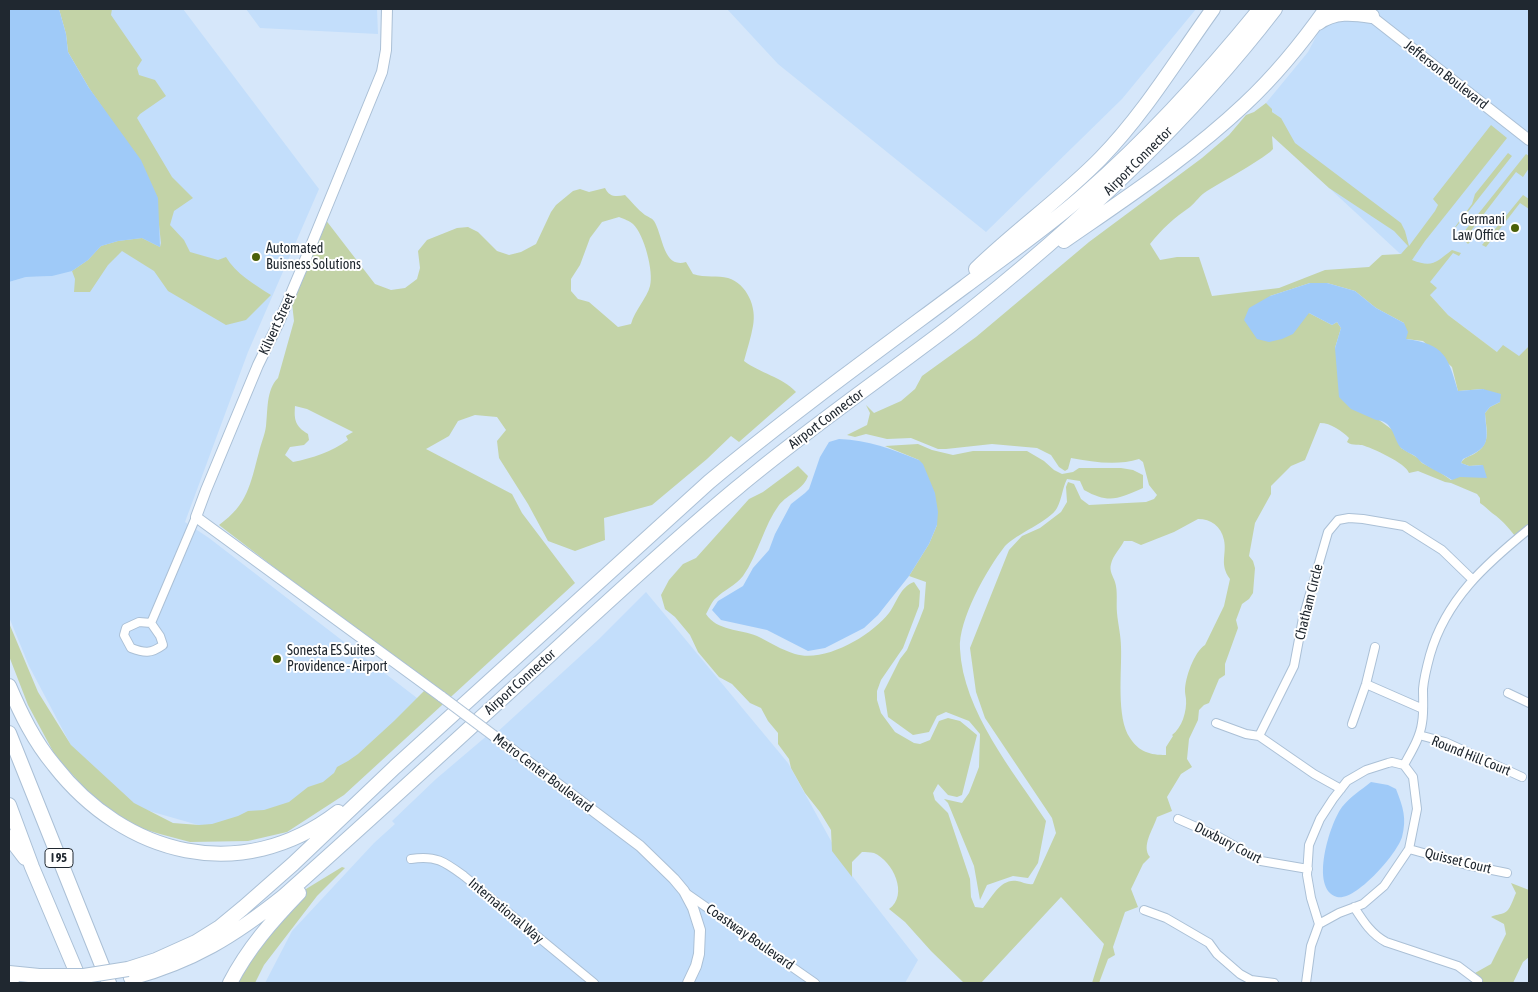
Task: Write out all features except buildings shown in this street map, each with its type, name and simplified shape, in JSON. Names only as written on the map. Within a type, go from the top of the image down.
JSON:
[{"type":"highway","points":[[934,309],[1000,245],[1069,188],[1114,144],[1139,114],[1213,9]]},
{"type":"highway","name":"Airport Connector","points":[[395,767],[709,482],[758,442],[1037,233],[1109,172],[1218,60],[1260,9]]},
{"type":"highway","name":"Airport Connector","points":[[368,821],[659,555],[737,487],[1000,286],[1077,219],[1162,138],[1215,81],[1275,9]]},
{"type":"highway","points":[[1000,286],[1153,179],[1223,124],[1278,71],[1326,9]]},
{"type":"highway","points":[[1315,25],[1341,13],[1367,13]]},
{"type":"highway","points":[[9,686],[28,726],[44,753],[65,779],[87,801],[111,820],[135,834],[184,850],[210,853],[237,852],[263,848],[287,840],[331,818],[395,767]]},
{"type":"highway","name":"I 95","points":[[9,733],[109,983]]},
{"type":"highway","points":[[103,983],[182,949],[220,927],[293,864],[395,767]]},
{"type":"highway","name":"I 95","points":[[9,804],[32,868],[81,983]]},
{"type":"highway","points":[[9,973],[39,976],[84,976],[151,972],[189,958],[239,930],[284,896],[368,821]]},
{"type":"highway","points":[[230,983],[251,946],[270,923],[368,821]]},
{"type":"highway","points":[[9,837],[32,868]]},
{"type":"street","name":"Kilvert Street","points":[[151,623],[254,374],[302,270],[382,72],[386,50],[387,9]]},
{"type":"street","name":"Jefferson Boulevard","points":[[1367,13],[1529,140]]},
{"type":"street","name":"Metro Center Boulevard","points":[[196,517],[442,697],[640,846],[674,879],[684,891],[693,908],[700,930],[699,948],[696,966],[688,983]]},
{"type":"street","name":"Chatham Circle","points":[[1258,736],[1294,666],[1304,618],[1328,532],[1338,520],[1349,518],[1363,519],[1404,526],[1442,550],[1472,580]]},
{"type":"street","points":[[1404,766],[1419,735],[1430,655],[1442,623],[1450,608],[1472,580],[1529,528]]},
{"type":"street","points":[[139,622],[151,623],[160,636],[162,644],[157,649],[143,653],[131,648],[124,635],[126,628],[139,622]]},
{"type":"street","points":[[1352,724],[1366,684],[1375,647]]},
{"type":"street","points":[[1366,684],[1423,709]]},
{"type":"street","points":[[1508,693],[1529,704]]},
{"type":"street","points":[[1216,723],[1246,734],[1258,736],[1314,774],[1341,789]]},
{"type":"street","name":"Round Hill Court","points":[[1419,735],[1445,742],[1522,778]]},
{"type":"street","points":[[1306,983],[1311,946],[1319,924],[1310,898],[1309,845],[1320,819],[1332,798],[1347,781],[1366,770],[1392,762],[1404,766],[1413,777],[1416,809],[1409,849],[1384,886],[1363,904],[1340,912],[1319,924]]},
{"type":"street","name":"Duxbury Court","points":[[1178,819],[1212,834],[1261,861],[1308,869]]},
{"type":"street","name":"Quisset Court","points":[[1409,849],[1467,865],[1506,873]]},
{"type":"street","name":"International Way","points":[[412,859],[432,858],[442,860],[594,983]]},
{"type":"street","name":"Coastway Boulevard","points":[[684,891],[816,983]]},
{"type":"street","points":[[1354,907],[1366,926],[1386,942],[1458,966],[1478,981]]},
{"type":"street","points":[[1144,910],[1166,918],[1209,943],[1217,954],[1240,974],[1251,980],[1274,983]]},
{"type":"shaded area","points":[[9,9],[59,9],[66,34],[68,52],[89,88],[141,160],[158,198],[160,247],[142,238],[118,241],[101,246],[88,260],[72,271],[52,276],[26,277],[9,282]]},
{"type":"shaded area","points":[[104,9],[183,9],[319,189],[248,352],[185,522],[209,538],[430,708],[359,779],[216,830],[135,807],[76,755],[29,666],[9,617],[9,282],[26,277],[52,276]]},
{"type":"shaded area","points":[[246,9],[377,9],[378,34],[260,28]]},
{"type":"shaded area","points":[[727,9],[1196,9],[1122,99],[986,232],[778,64]]},
{"type":"shaded area","points":[[1378,9],[1529,9],[1529,346],[1519,357],[1497,352],[1448,315],[1430,295],[1409,262],[1272,135],[1281,118],[1272,112],[1266,103],[1308,52],[1321,27],[1333,18],[1370,19]]},
{"type":"shaded area","points":[[1310,283],[1327,283],[1355,291],[1376,308],[1404,323],[1408,332],[1406,339],[1429,344],[1443,354],[1451,369],[1458,391],[1483,389],[1501,394],[1500,402],[1490,407],[1485,413],[1486,442],[1479,450],[1463,459],[1461,463],[1469,466],[1483,465],[1487,478],[1460,477],[1452,480],[1401,448],[1390,427],[1382,421],[1351,409],[1339,397],[1335,348],[1341,328],[1337,322],[1332,325],[1309,313],[1293,334],[1269,342],[1257,339],[1244,320],[1249,308],[1270,296]]},
{"type":"shaded area","points":[[839,439],[860,441],[880,446],[919,460],[923,464],[935,493],[938,512],[937,525],[929,544],[909,576],[878,615],[864,628],[825,648],[808,651],[767,630],[721,620],[712,610],[718,601],[743,586],[753,568],[769,550],[791,504],[809,489],[820,457],[829,442]]},
{"type":"shaded area","points":[[646,592],[788,763],[846,868],[918,960],[905,983],[265,983],[292,931],[374,843],[395,824],[392,821],[436,779],[489,734],[494,735],[599,639]]},
{"type":"shaded area","points":[[1371,782],[1388,785],[1396,789],[1404,813],[1402,837],[1399,845],[1384,865],[1364,885],[1345,897],[1337,897],[1329,891],[1324,882],[1323,869],[1328,840],[1342,807]]},
{"type":"green space","points":[[59,9],[112,9],[111,15],[142,60],[137,68],[139,75],[155,80],[166,96],[137,118],[172,177],[193,198],[174,211],[170,225],[184,240],[190,252],[218,260],[226,257],[240,273],[271,295],[246,320],[226,325],[168,291],[154,271],[122,251],[108,265],[90,292],[74,292],[75,279],[72,271],[88,260],[101,246],[118,241],[142,238],[160,247],[161,243],[159,225],[103,108],[68,52],[66,34]]},
{"type":"green space","points":[[1266,103],[1272,109],[1272,112],[1281,118],[1295,143],[1401,223],[1409,246],[1435,211],[1438,205],[1433,199],[1491,125],[1507,138],[1412,260],[1430,264],[1438,261],[1452,250],[1461,253],[1459,256],[1453,253],[1430,282],[1437,288],[1430,295],[1448,315],[1497,352],[1503,345],[1519,356],[1529,346],[1529,532],[1520,542],[1504,523],[1480,503],[1480,498],[1477,494],[1418,471],[1409,473],[1407,469],[1388,456],[1362,445],[1349,443],[1347,442],[1349,438],[1340,430],[1328,424],[1320,423],[1305,460],[1291,466],[1271,486],[1271,494],[1255,523],[1249,556],[1255,568],[1253,593],[1242,604],[1236,620],[1238,628],[1225,664],[1225,675],[1219,679],[1209,703],[1199,710],[1198,720],[1189,739],[1187,759],[1192,767],[1181,774],[1167,797],[1172,811],[1157,817],[1147,843],[1150,857],[1143,864],[1131,889],[1138,907],[1125,912],[1113,947],[1115,955],[1108,959],[1099,983],[1092,983],[1104,944],[1061,897],[981,983],[964,983],[905,922],[889,909],[895,903],[898,887],[892,871],[881,857],[874,853],[862,852],[852,862],[852,877],[832,851],[831,830],[805,793],[791,768],[789,759],[778,744],[778,733],[768,721],[761,708],[750,703],[732,684],[719,677],[698,652],[690,635],[675,617],[665,609],[661,595],[669,580],[683,564],[696,558],[749,499],[763,492],[798,466],[808,476],[806,481],[779,505],[743,576],[737,583],[715,599],[706,614],[711,620],[722,627],[757,636],[795,654],[807,656],[820,655],[846,646],[871,630],[889,613],[905,587],[914,582],[920,591],[919,606],[903,648],[881,680],[877,691],[877,700],[881,713],[895,732],[914,743],[920,744],[930,740],[939,721],[948,718],[960,721],[977,735],[962,795],[957,797],[948,795],[938,784],[933,793],[935,800],[948,813],[970,879],[971,897],[975,907],[983,908],[997,889],[1006,882],[1017,881],[1033,884],[1056,833],[1052,818],[985,718],[976,692],[970,648],[1009,550],[1022,536],[1040,528],[1061,512],[1067,502],[1066,487],[1068,482],[1074,484],[1081,499],[1089,505],[1146,502],[1154,499],[1157,495],[1149,485],[1143,462],[1139,459],[1114,463],[1071,458],[1068,469],[1065,471],[1059,467],[1051,455],[1037,448],[992,444],[938,449],[911,438],[887,439],[866,434],[855,437],[847,435],[867,425],[870,413],[866,405],[874,413],[901,401],[915,389],[922,376],[976,337],[1089,242],[1202,158],[1229,135],[1246,115],[1254,112]],"holes":[[[1272,136],[1329,188],[1394,231],[1408,246],[1401,254],[1382,255],[1369,267],[1325,270],[1279,288],[1212,296],[1199,257],[1177,257],[1160,260],[1150,244],[1159,233],[1205,193],[1270,152],[1273,149]],[[1310,283],[1327,283],[1355,291],[1376,308],[1404,323],[1406,339],[1423,341],[1452,367],[1458,391],[1483,389],[1500,402],[1490,407],[1485,413],[1487,436],[1483,446],[1480,450],[1465,458],[1461,463],[1469,466],[1483,465],[1451,480],[1401,448],[1394,431],[1379,420],[1335,348],[1341,328],[1337,322],[1332,325],[1270,296]],[[1198,519],[1207,520],[1215,524],[1223,535],[1225,545],[1224,564],[1230,579],[1224,606],[1205,645],[1197,653],[1188,673],[1185,686],[1185,714],[1179,728],[1172,735],[1166,747],[1166,755],[1160,755],[1145,752],[1137,747],[1130,738],[1123,719],[1121,707],[1121,643],[1116,589],[1111,567],[1113,558],[1124,541],[1132,541],[1141,545],[1174,532]]]},
{"type":"green space","points":[[1508,153],[1512,156],[1455,227],[1472,204],[1475,194]]},
{"type":"green space","points":[[1526,154],[1529,156],[1529,168],[1523,177],[1516,172],[1467,236],[1472,240],[1468,244],[1462,238],[1463,233]]},
{"type":"green space","points":[[605,188],[613,196],[625,195],[642,213],[654,221],[668,256],[673,261],[678,263],[686,262],[693,274],[728,278],[740,285],[752,304],[754,319],[744,361],[778,379],[796,392],[739,442],[731,436],[707,459],[652,505],[604,518],[605,540],[575,551],[548,541],[528,504],[499,458],[497,441],[506,430],[497,417],[475,415],[458,421],[449,436],[426,449],[512,494],[522,513],[575,583],[344,795],[287,832],[248,841],[190,842],[130,825],[88,796],[83,786],[56,757],[28,705],[9,656],[9,623],[38,692],[71,745],[134,803],[173,823],[212,824],[248,811],[264,810],[289,802],[308,787],[323,782],[334,773],[337,767],[358,754],[429,686],[219,525],[236,509],[247,493],[265,429],[269,394],[278,378],[294,321],[292,303],[325,219],[375,284],[391,290],[405,288],[417,279],[420,268],[418,251],[427,240],[457,228],[468,227],[478,232],[497,251],[509,255],[521,252],[536,244],[556,205],[573,191],[580,189],[589,192]],"holes":[[[619,217],[633,224],[641,236],[649,263],[651,280],[648,291],[631,324],[618,327],[589,302],[578,299],[571,291],[571,279],[580,265],[590,238],[602,222]],[[295,406],[307,409],[353,432],[346,436],[348,440],[335,448],[293,462],[285,455],[290,447],[304,445],[309,440],[308,434],[296,422]]]},
{"type":"green space","points":[[1523,195],[1529,199],[1529,209],[1520,203],[1486,247],[1482,245]]},
{"type":"green space","points":[[918,444],[932,450],[953,455],[973,451],[1027,451],[1062,474],[1073,472],[1079,468],[1121,468],[1133,470],[1143,475],[1143,488],[1114,498],[1100,497],[1084,490],[1080,481],[1067,479],[1060,501],[1053,513],[1005,546],[982,581],[969,610],[961,637],[960,649],[963,672],[970,695],[992,740],[1046,821],[1038,863],[1028,878],[1013,876],[987,885],[980,900],[974,866],[948,803],[944,799],[962,803],[969,793],[979,767],[980,734],[969,721],[946,712],[937,716],[929,732],[913,735],[888,717],[884,691],[900,659],[907,650],[924,608],[926,582],[909,576],[929,544],[937,525],[919,460],[885,446]]},
{"type":"green space","points":[[342,867],[345,868],[317,896],[264,965],[255,983],[234,983],[294,900],[306,889]]},
{"type":"green space","points":[[1511,883],[1529,890],[1529,957],[1523,962],[1513,983],[1479,983],[1475,973],[1491,964],[1506,934],[1504,924],[1491,917],[1506,912],[1510,907],[1516,893]]},
{"type":"place","name":"Germani Law Office","points":[[1515,228]]},
{"type":"place","name":"Automated Buisness Solutions","points":[[256,257]]},
{"type":"place","name":"Sonesta ES Suites Providence - Airport","points":[[277,659]]}]
